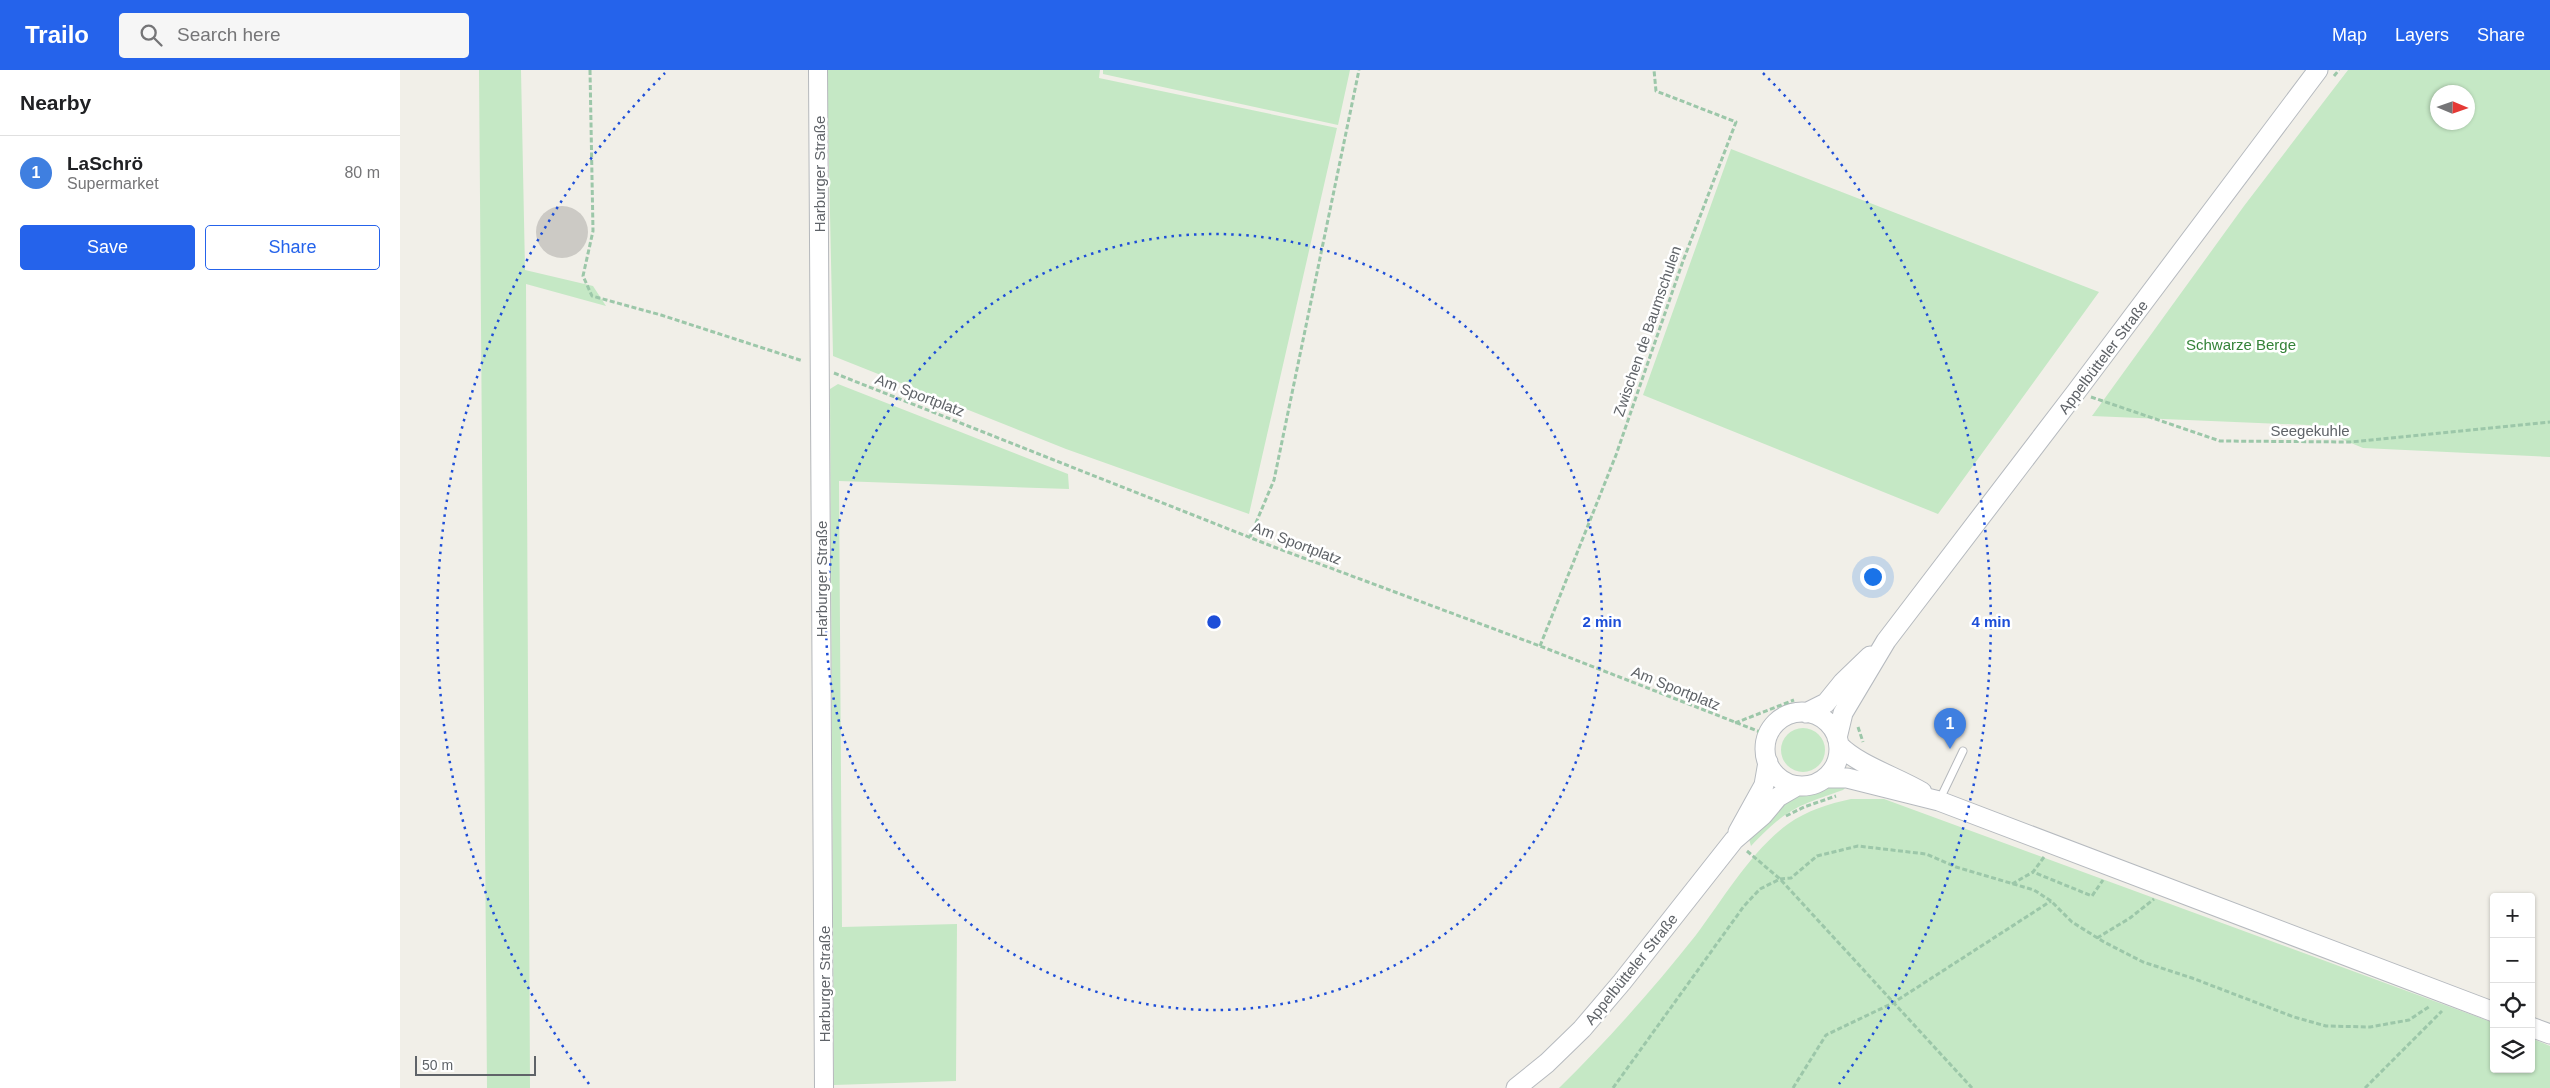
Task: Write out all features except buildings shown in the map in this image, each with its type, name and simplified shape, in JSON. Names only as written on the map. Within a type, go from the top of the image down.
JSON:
[{"type":"main road","name":"Appelbütteler Straße","points":[[1838,742],[1843,713],[1886,641],[2318,70]]},
{"type":"main road","name":"Appelbütteler Straße","points":[[1803,705],[1826,703],[1843,682],[1886,641]]},
{"type":"main road","points":[[1838,742],[1836,764],[1825,778],[1810,786],[1797,786],[1779,779],[1768,762],[1765,749],[1768,735],[1783,718],[1794,713],[1803,705],[1824,720],[1838,742],[1856,760],[1898,778],[1939,801]]},
{"type":"main road","name":"Appelbütteler Straße","points":[[1516,1088],[1547,1063],[1588,1022],[1734,840],[1764,785],[1768,762]]},
{"type":"main road","points":[[1825,778],[1847,778],[1939,801],[2446,999],[2490,1011]]},
{"type":"main road","name":"Appelbütteler Straße","points":[[1734,840],[1763,815],[1778,797],[1797,786]]},
{"type":"main road","points":[[2534,1028],[2550,1034]]},
{"type":"street","name":"Harburger Straße","points":[[818,70],[814,365],[824,1088]]},
{"type":"lane","points":[[1939,801],[1962,751]]},
{"type":"path","name":"Am Sportplatz","points":[[590,70],[593,231],[584,276],[592,296],[661,315],[814,365],[1250,537],[1540,646],[1768,735]]},
{"type":"path","points":[[1250,537],[1274,480],[1359,70]]},
{"type":"path","name":"Zwischen de Baumschulen","points":[[1540,646],[1616,455],[1683,261],[1736,122],[1656,91],[1654,70]]},
{"type":"path","name":"Seegekuhle","points":[[2076,392],[2220,441],[2350,442],[2550,422]]},
{"type":"path","points":[[1734,723],[1803,705]]},
{"type":"path","points":[[1782,818],[1804,807],[1839,795]]},
{"type":"path","points":[[1742,860],[1755,845]]},
{"type":"path","points":[[2012,884],[2033,872],[2053,845]]},
{"type":"path","points":[[1613,1088],[1744,906],[1760,889],[1780,879],[1791,878],[1817,856],[1858,846],[1926,854],[1956,867],[2034,890],[2051,901],[2072,922],[2097,938],[2143,962],[2326,1026],[2370,1027],[2409,1020],[2446,999]]},
{"type":"path","points":[[1749,852],[1780,879],[1972,1088]]},
{"type":"path","points":[[2033,872],[2092,896],[2112,867]]},
{"type":"path","points":[[2097,938],[2130,918],[2167,889]]},
{"type":"path","points":[[1793,1088],[1826,1035],[1893,1003],[2051,901]]},
{"type":"path","points":[[2365,1088],[2446,999]]},
{"type":"green space","points":[[479,70],[521,70],[525,270],[593,286],[606,306],[526,284],[530,1088],[487,1088]]},
{"type":"green space","points":[[827,70],[1100,70],[1099,78],[1337,128],[1249,514],[1066,449],[833,356]]},
{"type":"green space","points":[[1103,70],[1350,70],[1338,125],[1103,74]]},
{"type":"green space","name":"Schwarze Berge","points":[[2348,70],[2550,70],[2550,457],[2363,448],[2308,425],[2092,416],[2244,206]]},
{"type":"green space","points":[[1731,149],[2099,292],[1938,514],[1643,395]]},
{"type":"green space","points":[[838,384],[1068,474],[1069,489],[839,481],[842,927],[957,924],[956,1081],[834,1085],[830,389]]},
{"type":"green space","points":[[1803,728],[1815,732],[1821,738],[1825,750],[1821,762],[1815,768],[1803,772],[1791,768],[1785,762],[1781,750],[1785,738],[1791,732]]},
{"type":"green space","points":[[1848,785],[1843,790],[1814,800],[1783,816],[1751,846],[1749,839],[1771,813],[1796,795],[1811,793],[1831,786]]},
{"type":"green space","points":[[1851,799],[1884,799],[2490,1022],[2490,1073],[2535,1073],[2535,1040],[2550,1046],[2550,1088],[1559,1088],[1664,975],[1762,847],[1788,824],[1826,805]]},
{"type":"place","name":"LaSchrö","points":[[1950,749]]}]
